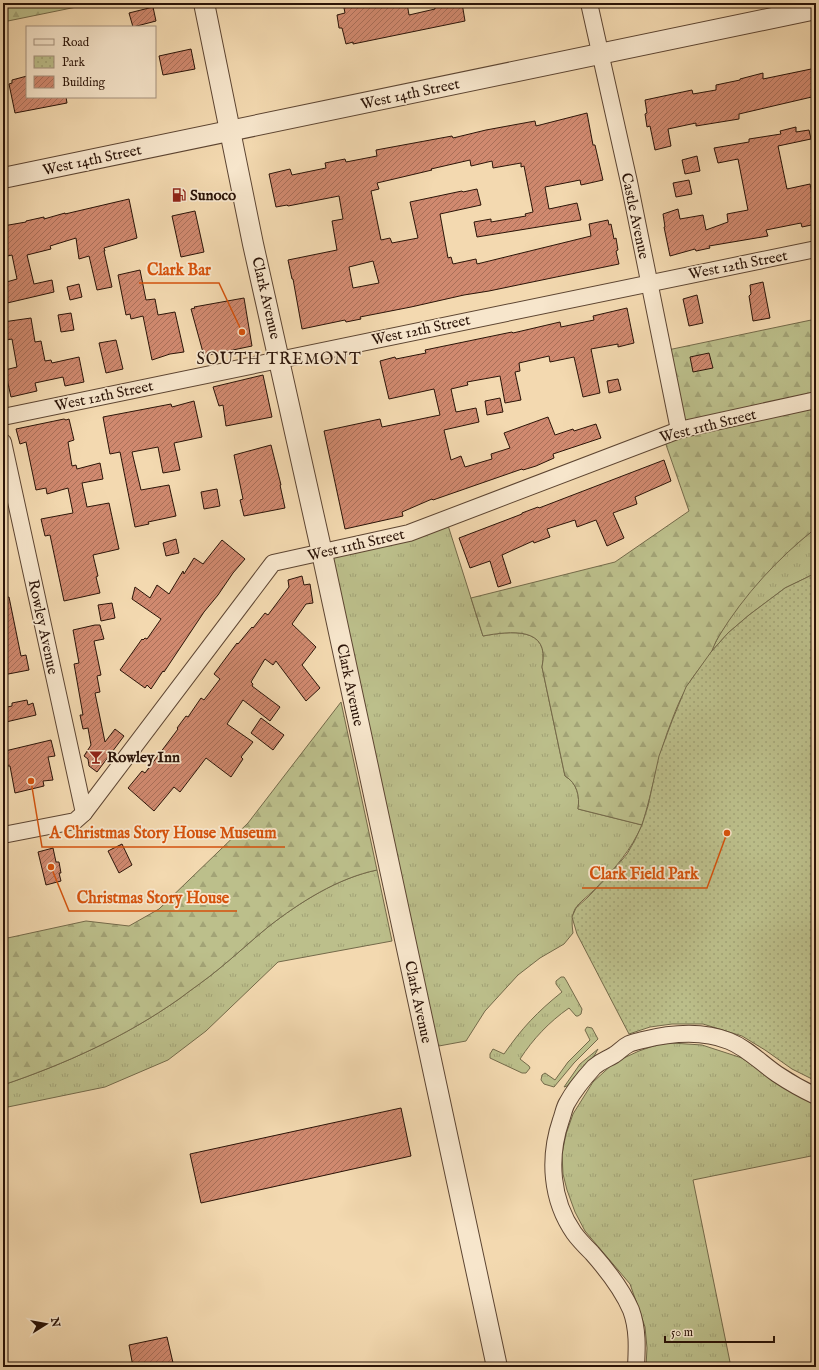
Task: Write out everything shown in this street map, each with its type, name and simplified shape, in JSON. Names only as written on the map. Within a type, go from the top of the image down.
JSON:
[{"type":"street","name":"Clark Avenue","points":[[204,3],[230,132],[497,1367]]},
{"type":"street","name":"Castle Avenue","points":[[590,3],[600,55],[629,182],[679,430]]},
{"type":"street","name":"West 14th Street","points":[[3,178],[816,9]]},
{"type":"street","name":"West 12th Street","points":[[3,417],[816,249]]},
{"type":"street","name":"West 11th Street","points":[[3,835],[75,821],[84,813],[273,563],[409,533],[679,430],[816,400]]},
{"type":"street","name":"Rowley Avenue","points":[[3,442],[84,813]]},
{"type":"street","points":[[636,1367],[636,1330],[631,1311],[610,1274],[574,1233],[564,1214],[556,1191],[553,1174],[553,1155],[557,1133],[566,1104],[575,1090],[589,1072],[601,1060],[615,1054],[621,1048],[630,1043],[659,1036],[691,1033],[707,1035],[730,1041],[777,1074],[816,1096]]},
{"type":"green space","points":[[3,3],[96,3],[3,22]]},
{"type":"green space","points":[[816,319],[816,528],[775,565],[739,606],[718,638],[710,655],[689,683],[667,733],[642,825],[578,809],[577,790],[572,782],[565,776],[542,667],[543,654],[540,644],[534,638],[526,634],[505,633],[483,636],[471,598],[615,562],[689,511],[663,436],[679,430],[663,351]]},
{"type":"green space","points":[[446,519],[483,636],[505,633],[526,634],[534,638],[540,644],[543,654],[542,667],[565,776],[572,782],[577,790],[578,809],[642,825],[628,850],[617,865],[575,909],[572,918],[573,933],[564,944],[540,958],[518,975],[485,1011],[466,1041],[428,1048],[322,553]]},
{"type":"green space","points":[[816,528],[816,573],[785,588],[749,615],[728,633],[711,652],[730,617],[756,584],[785,554]]},
{"type":"green space","points":[[816,573],[816,1081],[792,1069],[742,1036],[703,1024],[672,1024],[650,1027],[629,1034],[577,934],[572,917],[576,908],[611,873],[627,854],[635,840],[648,806],[659,756],[686,687],[711,652],[728,633],[785,588]]},
{"type":"green space","points":[[341,702],[377,870],[348,879],[306,900],[268,927],[205,980],[137,1026],[72,1059],[3,1085],[3,939],[86,921],[129,926],[159,909],[248,823]]},
{"type":"green space","points":[[377,870],[392,941],[278,962],[206,1031],[168,1060],[105,1087],[3,1108],[3,1085],[72,1059],[137,1026],[205,980],[268,927],[306,900],[348,879]]},
{"type":"green space","points":[[561,977],[564,977],[566,980],[582,1009],[581,1014],[576,1016],[569,1008],[542,1031],[520,1059],[530,1068],[526,1073],[522,1073],[490,1058],[490,1054],[493,1049],[504,1054],[530,1021],[562,992],[556,984],[556,981]]},
{"type":"green space","points":[[587,1027],[592,1028],[598,1039],[574,1063],[554,1087],[544,1084],[541,1080],[542,1075],[545,1073],[555,1080],[568,1062],[590,1040],[585,1030]]},
{"type":"green space","points":[[672,1043],[702,1045],[742,1058],[786,1089],[816,1105],[816,1155],[693,1180],[731,1367],[646,1367],[647,1348],[645,1327],[630,1284],[585,1231],[575,1212],[563,1174],[562,1154],[566,1134],[573,1114],[593,1082],[615,1062],[659,1044]]},
{"type":"green space","points":[[598,1049],[593,1058],[581,1069],[567,1086],[564,1087],[580,1064]]},
{"type":"building","points":[[343,3],[407,3],[409,15],[435,9],[434,3],[462,3],[465,21],[353,44],[353,42],[346,44],[342,28],[339,28],[337,15],[345,13]]},
{"type":"building","points":[[153,7],[156,21],[133,26],[129,13]]},
{"type":"building","points":[[191,49],[195,69],[163,75],[159,56]]},
{"type":"building","points":[[816,68],[816,96],[739,114],[739,119],[696,126],[696,123],[668,129],[671,146],[655,150],[650,126],[647,127],[645,100],[692,90],[693,94],[716,90],[716,85],[763,73],[763,79]]},
{"type":"building","points":[[26,76],[26,98],[66,98],[67,103],[15,113],[9,84],[12,83],[12,80]]},
{"type":"building","points":[[587,113],[593,145],[595,145],[603,180],[581,185],[580,180],[545,187],[549,209],[577,203],[581,220],[477,237],[474,222],[491,219],[491,222],[526,216],[525,214],[533,212],[524,166],[521,167],[521,163],[493,168],[492,161],[471,166],[470,160],[377,183],[379,189],[371,191],[381,240],[390,238],[392,243],[418,238],[410,202],[477,189],[481,205],[440,214],[448,258],[451,257],[453,264],[476,259],[477,264],[591,236],[589,224],[608,220],[609,225],[611,224],[614,239],[616,238],[618,250],[616,251],[619,264],[360,317],[361,319],[346,322],[345,320],[302,329],[288,260],[337,250],[332,221],[343,219],[339,196],[276,207],[269,174],[290,169],[292,175],[326,168],[325,163],[345,159],[346,162],[377,156],[376,150],[452,136],[453,138],[535,121],[536,126]],"holes":[[[373,261],[379,283],[353,288],[349,267]]]},
{"type":"building","points":[[796,127],[796,132],[809,130],[811,139],[778,146],[787,189],[810,184],[816,212],[816,224],[802,227],[801,223],[766,230],[768,236],[709,246],[710,248],[696,251],[695,249],[670,256],[663,214],[678,209],[680,219],[703,215],[706,230],[728,222],[727,214],[748,210],[738,159],[718,163],[714,148],[749,142],[749,139],[781,134],[780,131]]},
{"type":"building","points":[[697,156],[700,171],[685,174],[682,160]]},
{"type":"building","points":[[689,180],[692,194],[676,197],[673,183]]},
{"type":"building","points":[[129,199],[137,238],[104,248],[112,287],[97,290],[89,256],[79,259],[76,238],[50,246],[51,249],[27,255],[34,284],[52,280],[54,292],[3,304],[3,283],[17,279],[12,255],[3,257],[3,226],[44,217],[44,219]]},
{"type":"building","points":[[195,211],[204,252],[181,257],[172,216]]},
{"type":"building","points":[[140,270],[146,300],[155,299],[158,315],[175,312],[184,352],[170,354],[152,360],[143,316],[131,319],[130,314],[126,315],[118,275]]},
{"type":"building","points":[[763,282],[770,318],[753,321],[749,296],[751,294],[750,285]]},
{"type":"building","points":[[79,284],[82,297],[70,300],[67,287]]},
{"type":"building","points":[[697,295],[703,323],[689,326],[683,299]]},
{"type":"building","points":[[244,298],[252,346],[204,356],[191,309],[195,308],[194,307]]},
{"type":"building","points":[[627,308],[634,343],[618,347],[618,344],[591,349],[600,393],[583,397],[574,357],[550,362],[549,356],[519,363],[520,371],[515,372],[521,400],[505,403],[500,376],[467,382],[468,385],[451,389],[456,412],[476,408],[479,422],[444,430],[451,460],[461,456],[465,467],[492,459],[491,454],[510,448],[504,433],[548,417],[555,435],[596,424],[601,438],[553,454],[554,458],[536,466],[522,469],[433,500],[432,499],[402,512],[403,516],[345,529],[324,431],[380,419],[382,427],[440,415],[434,389],[389,399],[380,361],[395,357],[396,359],[426,353],[425,350],[513,333],[560,322],[561,327],[594,320],[593,316]]},
{"type":"building","points":[[71,313],[74,330],[61,332],[58,315]]},
{"type":"building","points":[[31,318],[35,342],[41,341],[45,361],[51,360],[52,363],[79,357],[84,382],[65,386],[63,377],[35,383],[37,391],[11,397],[5,370],[17,367],[12,339],[6,340],[3,322]]},
{"type":"building","points":[[116,340],[123,369],[106,373],[99,343]]},
{"type":"building","points":[[709,353],[713,368],[693,372],[690,357]]},
{"type":"building","points":[[263,375],[272,417],[226,426],[223,405],[219,406],[213,387]]},
{"type":"building","points":[[618,379],[621,390],[609,393],[607,381]]},
{"type":"building","points":[[500,398],[503,412],[487,415],[485,401]]},
{"type":"building","points":[[194,401],[202,437],[174,443],[180,470],[163,473],[158,447],[132,452],[141,490],[169,485],[176,516],[148,522],[149,524],[135,527],[120,452],[110,454],[103,417],[171,404],[172,407]]},
{"type":"building","points":[[69,419],[74,440],[68,442],[72,466],[76,465],[77,469],[100,463],[103,479],[82,483],[87,507],[109,503],[119,549],[93,555],[100,593],[64,601],[50,535],[45,536],[41,519],[73,513],[68,488],[47,494],[46,488],[36,490],[26,442],[20,444],[16,429]]},
{"type":"building","points":[[271,445],[285,508],[244,516],[240,500],[243,499],[234,455]]},
{"type":"building","points":[[664,460],[671,481],[635,497],[637,504],[613,513],[624,538],[607,546],[596,520],[577,527],[575,520],[547,529],[550,537],[534,543],[533,541],[502,555],[511,583],[498,587],[490,561],[470,568],[459,538]]},
{"type":"building","points":[[217,489],[220,506],[204,509],[201,492]]},
{"type":"building","points":[[176,539],[179,553],[166,556],[163,543]]},
{"type":"building","points":[[222,540],[245,559],[204,612],[151,689],[147,685],[145,688],[120,670],[142,639],[147,639],[161,619],[132,599],[135,587],[150,598],[157,585],[169,594],[183,571],[184,574],[194,558],[203,564]]},
{"type":"building","points":[[302,576],[304,585],[310,584],[313,603],[306,604],[292,624],[316,647],[302,665],[320,688],[306,701],[276,661],[273,665],[265,659],[251,682],[253,684],[252,686],[280,707],[270,721],[243,700],[227,724],[253,742],[241,757],[243,759],[231,777],[206,758],[180,792],[174,787],[154,811],[128,788],[142,771],[145,773],[178,729],[177,728],[186,716],[188,717],[201,698],[204,700],[220,679],[214,674],[237,643],[238,644],[252,627],[253,628],[265,613],[268,615],[289,587],[288,580]]},
{"type":"building","points":[[9,597],[21,656],[26,655],[29,670],[3,675],[3,598]]},
{"type":"building","points":[[112,603],[115,618],[101,621],[98,605]]},
{"type":"building","points":[[100,625],[104,639],[94,641],[101,675],[97,676],[100,692],[95,693],[105,742],[115,729],[124,736],[97,772],[89,766],[88,759],[84,756],[91,745],[88,728],[83,729],[80,715],[83,715],[74,664],[79,663],[73,630]]},
{"type":"building","points":[[27,700],[28,705],[33,703],[36,715],[6,722],[3,708],[12,706],[12,703]]},
{"type":"building","points":[[261,718],[284,735],[273,750],[251,733]]},
{"type":"building","points":[[51,740],[55,756],[48,757],[53,780],[43,781],[44,786],[15,793],[10,766],[8,766],[5,751]]},
{"type":"building","points":[[122,844],[132,865],[119,873],[108,851]]},
{"type":"building","points":[[53,848],[56,862],[59,862],[61,881],[46,885],[38,852]]},
{"type":"building","points":[[401,1108],[411,1156],[201,1203],[190,1154]]},
{"type":"building","points":[[167,1337],[174,1367],[133,1367],[129,1345]]},
{"type":"place","name":"Sunoco","points":[[179,195]]},
{"type":"place","name":"Clark Bar","points":[[242,332]]},
{"type":"place","name":"Rowley Inn","points":[[96,757]]},
{"type":"place","name":"A Christmas Story House Museum","points":[[31,781]]},
{"type":"place","name":"Clark Field Park","points":[[727,833]]},
{"type":"place","name":"Christmas Story House","points":[[51,867]]},
{"type":"district","name":"SOUTH TREMONT","points":[[279,360]]}]
